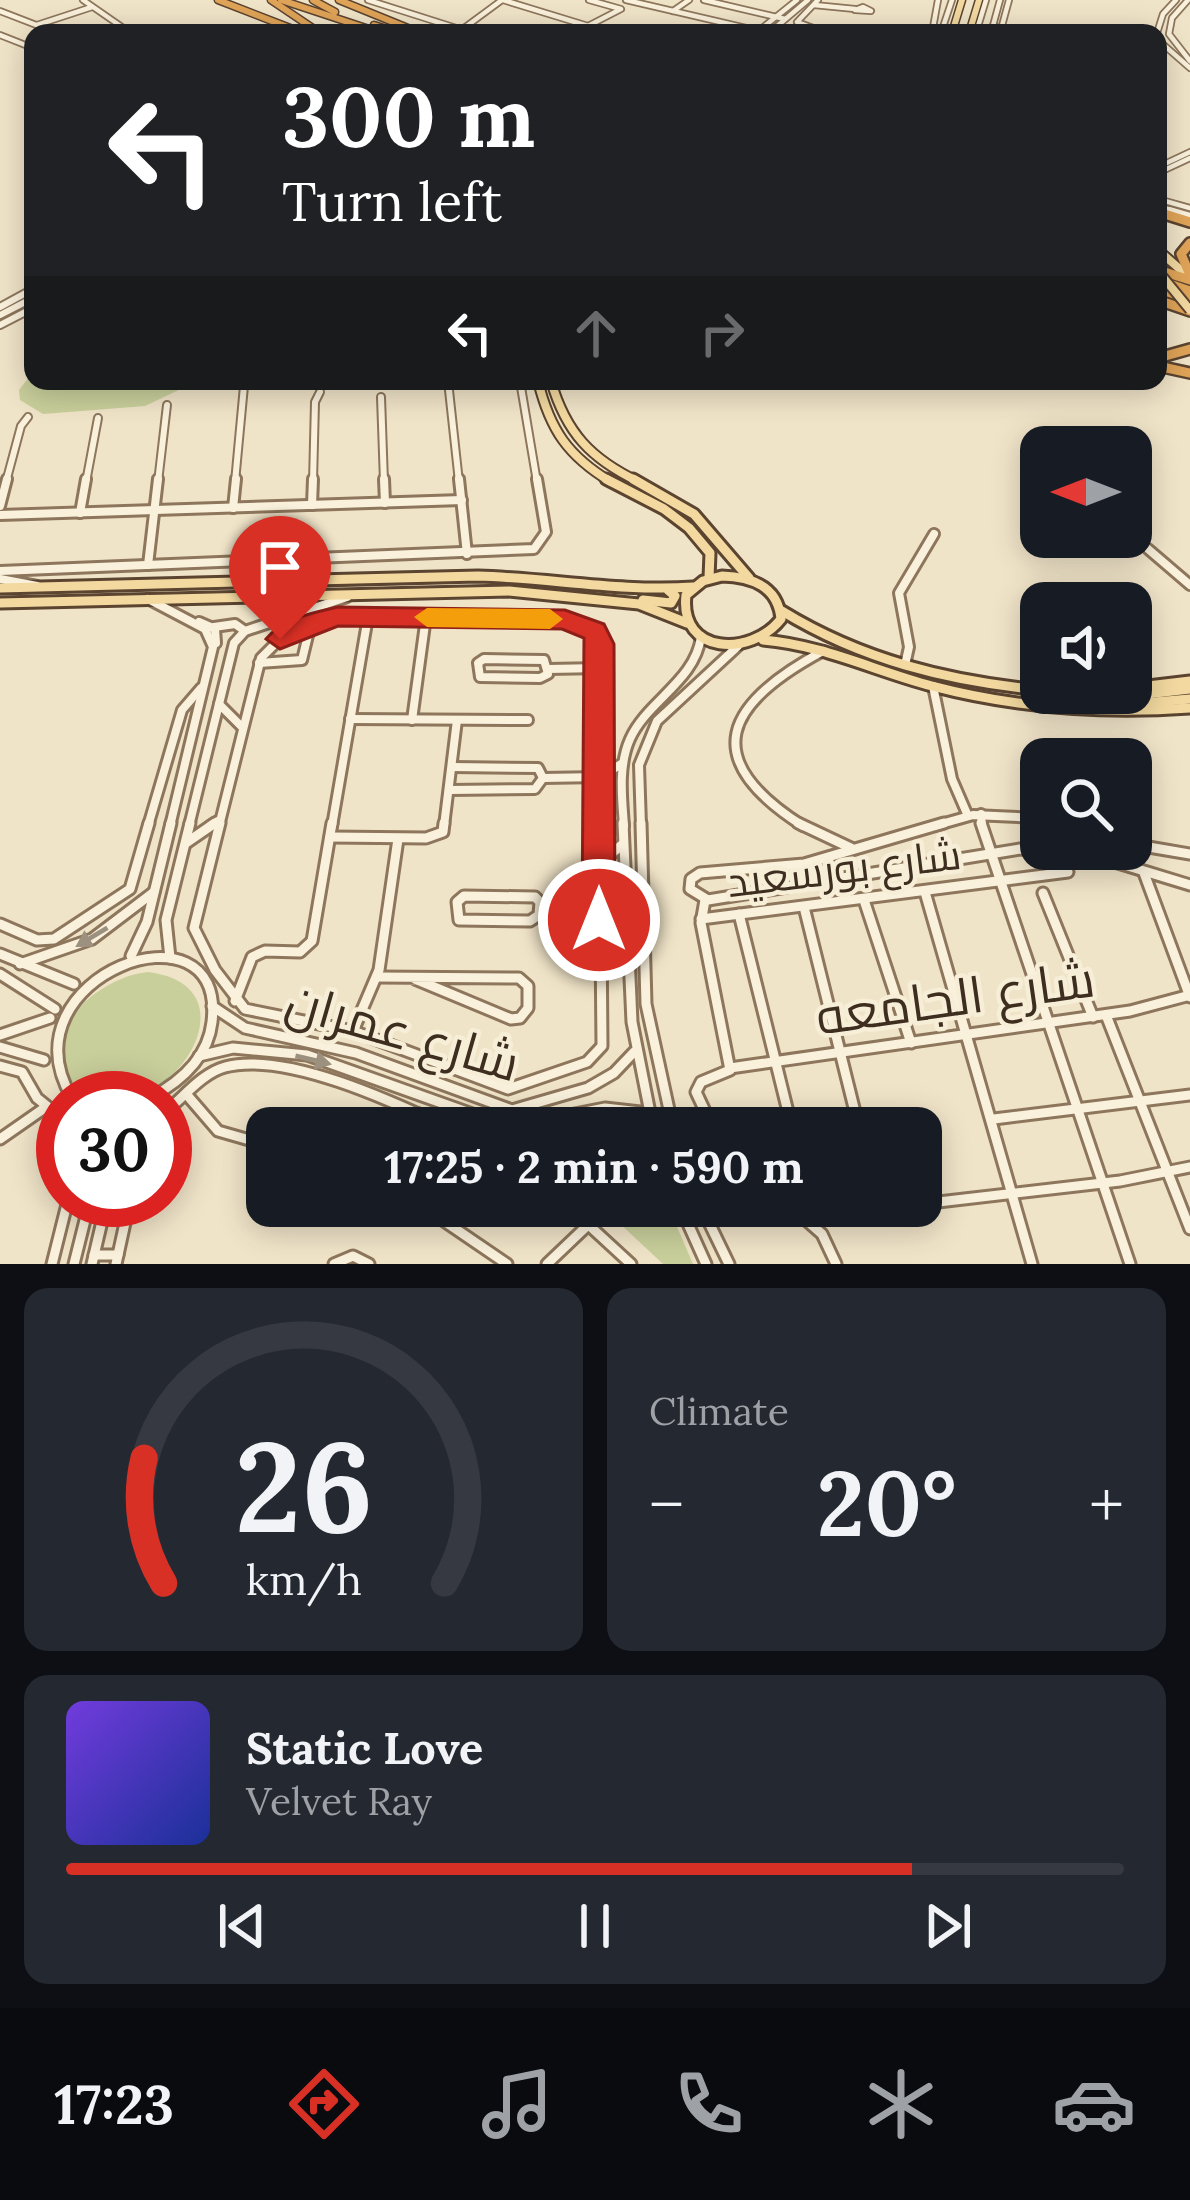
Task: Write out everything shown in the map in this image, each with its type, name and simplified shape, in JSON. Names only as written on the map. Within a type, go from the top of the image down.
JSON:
[{"type":"highway","points":[[218,0],[280,24]]},
{"type":"highway","points":[[272,0],[307,24]]},
{"type":"highway","points":[[281,0],[354,24]]},
{"type":"highway","points":[[300,0],[372,24]]},
{"type":"highway","points":[[314,0],[335,12]]},
{"type":"highway","points":[[339,0],[393,24]]},
{"type":"highway","points":[[378,1],[369,9],[393,24]]},
{"type":"highway","points":[[1190,243],[1181,254],[1190,278]]},
{"type":"main road","points":[[950,6],[961,3]]},
{"type":"main road","points":[[1167,258],[1190,278]]},
{"type":"main road","points":[[1167,282],[1190,311]]},
{"type":"main road","points":[[540,390],[546,420],[564,447],[605,481],[684,523],[706,547],[713,565],[710,578]]},
{"type":"main road","points":[[552,390],[560,419],[579,446],[612,471],[696,515],[748,578],[772,591],[782,611],[808,628],[904,665],[1020,686]]},
{"type":"main road","points":[[713,565],[726,569],[734,562]]},
{"type":"main road","points":[[0,588],[478,576],[668,590],[693,587],[710,578],[748,578]]},
{"type":"main road","points":[[687,623],[683,604],[693,587]]},
{"type":"main road","points":[[0,603],[509,591],[669,603],[676,596],[668,590]]},
{"type":"main road","points":[[614,600],[652,607],[687,623],[700,636],[738,646],[763,640],[803,645],[933,686],[1102,710],[1190,703]]},
{"type":"main road","points":[[763,640],[778,627],[782,611]]},
{"type":"main road","points":[[803,645],[791,632],[808,628]]},
{"type":"main road","points":[[1152,687],[1190,685]]},
{"type":"main road","points":[[1152,692],[1190,685]]},
{"type":"street","points":[[82,0],[116,24]]},
{"type":"street","points":[[467,24],[502,0],[581,24]]},
{"type":"street","points":[[589,0],[621,9],[592,24]]},
{"type":"street","points":[[611,0],[726,24]]},
{"type":"street","points":[[626,0],[712,24]]},
{"type":"street","points":[[673,11],[689,0]]},
{"type":"street","points":[[704,0],[782,17]]},
{"type":"street","points":[[714,0],[782,17]]},
{"type":"street","points":[[776,24],[797,0]]},
{"type":"street","points":[[832,0],[839,4]]},
{"type":"street","points":[[1188,0],[1172,17],[1169,39],[1190,64]]},
{"type":"street","points":[[378,1],[448,24]]},
{"type":"street","points":[[802,24],[797,22],[813,2]]},
{"type":"street","points":[[771,24],[813,2],[855,8]]},
{"type":"street","points":[[935,5],[950,6]]},
{"type":"street","points":[[710,20],[729,6]]},
{"type":"street","points":[[39,24],[92,8]]},
{"type":"street","points":[[0,11],[33,24]]},
{"type":"street","points":[[456,24],[470,21]]},
{"type":"street","points":[[1167,45],[1190,64]]},
{"type":"street","points":[[233,508],[244,390]]},
{"type":"street","points":[[449,390],[467,554]]},
{"type":"street","points":[[0,575],[534,550],[545,537],[521,390]]},
{"type":"street","points":[[312,505],[315,402],[320,392]]},
{"type":"street","points":[[381,398],[385,503]]},
{"type":"street","points":[[148,565],[167,405]]},
{"type":"street","points":[[28,417],[21,426],[0,511],[80,513],[462,500]]},
{"type":"street","points":[[80,513],[98,418]]},
{"type":"street","points":[[904,665],[909,646],[899,593],[934,534]]},
{"type":"street","points":[[1152,553],[1190,585]]},
{"type":"street","points":[[0,575],[38,587]]},
{"type":"street","points":[[170,958],[166,920],[234,643],[245,631],[357,594]]},
{"type":"street","points":[[146,598],[211,635],[212,650]]},
{"type":"street","points":[[235,1002],[244,972],[256,954],[300,952],[310,944],[368,617]]},
{"type":"street","points":[[368,617],[578,622],[598,635],[603,1040],[587,1062],[526,1085],[500,1088],[377,1038],[250,1010],[235,1002],[194,934],[259,663],[274,643],[311,622],[368,617]]},
{"type":"street","points":[[412,720],[426,617]]},
{"type":"street","points":[[191,621],[214,627],[236,624],[245,631]]},
{"type":"street","points":[[259,663],[302,660],[311,622]]},
{"type":"street","points":[[130,957],[145,931],[217,634],[214,627]]},
{"type":"street","points":[[648,1107],[635,1051],[626,936],[624,762],[638,723],[700,654],[700,636]]},
{"type":"street","points":[[668,1107],[646,1004],[638,792],[647,737],[738,646]]},
{"type":"street","points":[[825,651],[790,668],[753,698],[738,718],[734,747],[744,778],[769,806],[816,835],[853,849]]},
{"type":"street","points":[[548,669],[544,660],[484,659],[478,662],[477,675],[540,678],[548,669],[601,668]]},
{"type":"street","points":[[210,663],[228,663]]},
{"type":"street","points":[[680,676],[695,684]]},
{"type":"street","points":[[0,924],[37,940],[54,939],[130,889],[188,701],[204,686]]},
{"type":"street","points":[[933,686],[952,779],[968,816]]},
{"type":"street","points":[[218,704],[244,728]]},
{"type":"street","points":[[350,719],[528,720]]},
{"type":"street","points":[[330,838],[431,838],[443,832],[458,720]]},
{"type":"street","points":[[177,732],[192,744]]},
{"type":"street","points":[[543,778],[600,777],[624,762]]},
{"type":"street","points":[[452,767],[538,768],[543,778]]},
{"type":"street","points":[[449,790],[538,788],[543,778]]},
{"type":"street","points":[[623,791],[638,792]]},
{"type":"street","points":[[981,814],[982,835],[1082,1108],[1130,1264]]},
{"type":"street","points":[[1020,817],[968,816],[790,867],[700,873],[689,886],[705,900],[991,851],[1020,851]]},
{"type":"street","points":[[185,844],[220,820]]},
{"type":"street","points":[[353,1031],[377,976],[398,838]]},
{"type":"street","points":[[599,864],[624,843]]},
{"type":"street","points":[[1152,848],[1190,854]]},
{"type":"street","points":[[1140,870],[1190,886]]},
{"type":"street","points":[[1144,871],[1190,996]]},
{"type":"street","name":"شارع بورسعيد","points":[[700,919],[1067,872]]},
{"type":"street","points":[[20,964],[65,954],[134,911],[155,891]]},
{"type":"street","points":[[926,892],[1032,1264]]},
{"type":"street","points":[[1043,893],[1141,1102],[1189,1223]]},
{"type":"street","points":[[464,896],[535,897],[540,909],[530,921],[462,921],[455,915],[458,899],[464,896]]},
{"type":"street","points":[[704,1107],[697,1092],[701,1082],[730,1068],[700,919],[705,900]]},
{"type":"street","points":[[864,901],[911,1043]]},
{"type":"street","points":[[804,907],[854,1107]]},
{"type":"street","points":[[540,909],[598,914],[626,936]]},
{"type":"street","points":[[739,914],[787,1107]]},
{"type":"street","points":[[0,954],[76,984]]},
{"type":"street","points":[[51,1071],[44,1050],[53,1013],[76,984],[97,969],[130,957],[170,958],[200,978],[212,1006],[210,1030],[200,1056],[186,1071]]},
{"type":"street","points":[[223,976],[244,972]]},
{"type":"street","points":[[0,974],[53,1013]]},
{"type":"street","points":[[377,976],[520,978],[528,986],[528,1008],[524,1016],[511,1019],[415,979]]},
{"type":"street","name":"شارع الجامعه","points":[[730,1068],[1100,1016],[1190,996]]},
{"type":"street","name":"شارع عمران","points":[[212,1006],[235,1024],[379,1060],[512,1110],[602,1082],[635,1051]]},
{"type":"street","points":[[0,1035],[53,1013]]},
{"type":"street","points":[[306,1040],[322,1024]]},
{"type":"street","points":[[260,1048],[266,1032]]},
{"type":"street","points":[[377,1038],[379,1060]]},
{"type":"street","points":[[0,1047],[44,1050]]},
{"type":"street","name":"شارع عمران","points":[[200,1056],[230,1047],[260,1048],[350,1069],[448,1107]]},
{"type":"street","points":[[192,1092],[219,1070],[236,1065],[277,1069],[400,1107]]},
{"type":"street","points":[[0,1066],[22,1072],[36,1092]]},
{"type":"street","points":[[342,1086],[350,1069]]},
{"type":"street","points":[[452,1107],[459,1093]]},
{"type":"street","points":[[994,1119],[1190,1095]]},
{"type":"street","points":[[192,1100],[218,1132],[246,1139]]},
{"type":"street","points":[[0,1138],[36,1114]]},
{"type":"street","points":[[942,1201],[1106,1183],[1190,1167]]},
{"type":"street","points":[[52,1264],[61,1227]]},
{"type":"street","points":[[74,1264],[83,1227]]},
{"type":"street","points":[[101,1227],[93,1259],[117,1259],[124,1227]]},
{"type":"street","points":[[453,1227],[507,1264]]},
{"type":"street","points":[[547,1264],[586,1227]]},
{"type":"street","points":[[592,1227],[631,1264]]},
{"type":"street","points":[[689,1227],[706,1264]]},
{"type":"street","points":[[711,1227],[729,1264]]},
{"type":"street","points":[[818,1227],[836,1264]]},
{"type":"street","points":[[334,1264],[353,1256],[369,1264]]},
{"type":"green space","points":[[24,384],[24,390],[179,390],[145,406],[43,414],[20,400]]},
{"type":"green space","points":[[148,972],[182,983],[198,1004],[199,1029],[188,1056],[175,1071],[63,1071],[58,1056],[60,1037],[70,1018],[105,987]]},
{"type":"green space","points":[[623,1227],[677,1227],[693,1264],[663,1264]]},
{"type":"slow traffic","points":[[427,617],[550,619]]},
{"type":"route","points":[[280,639],[311,622],[338,617],[565,619],[594,631],[601,644],[599,920]]}]
